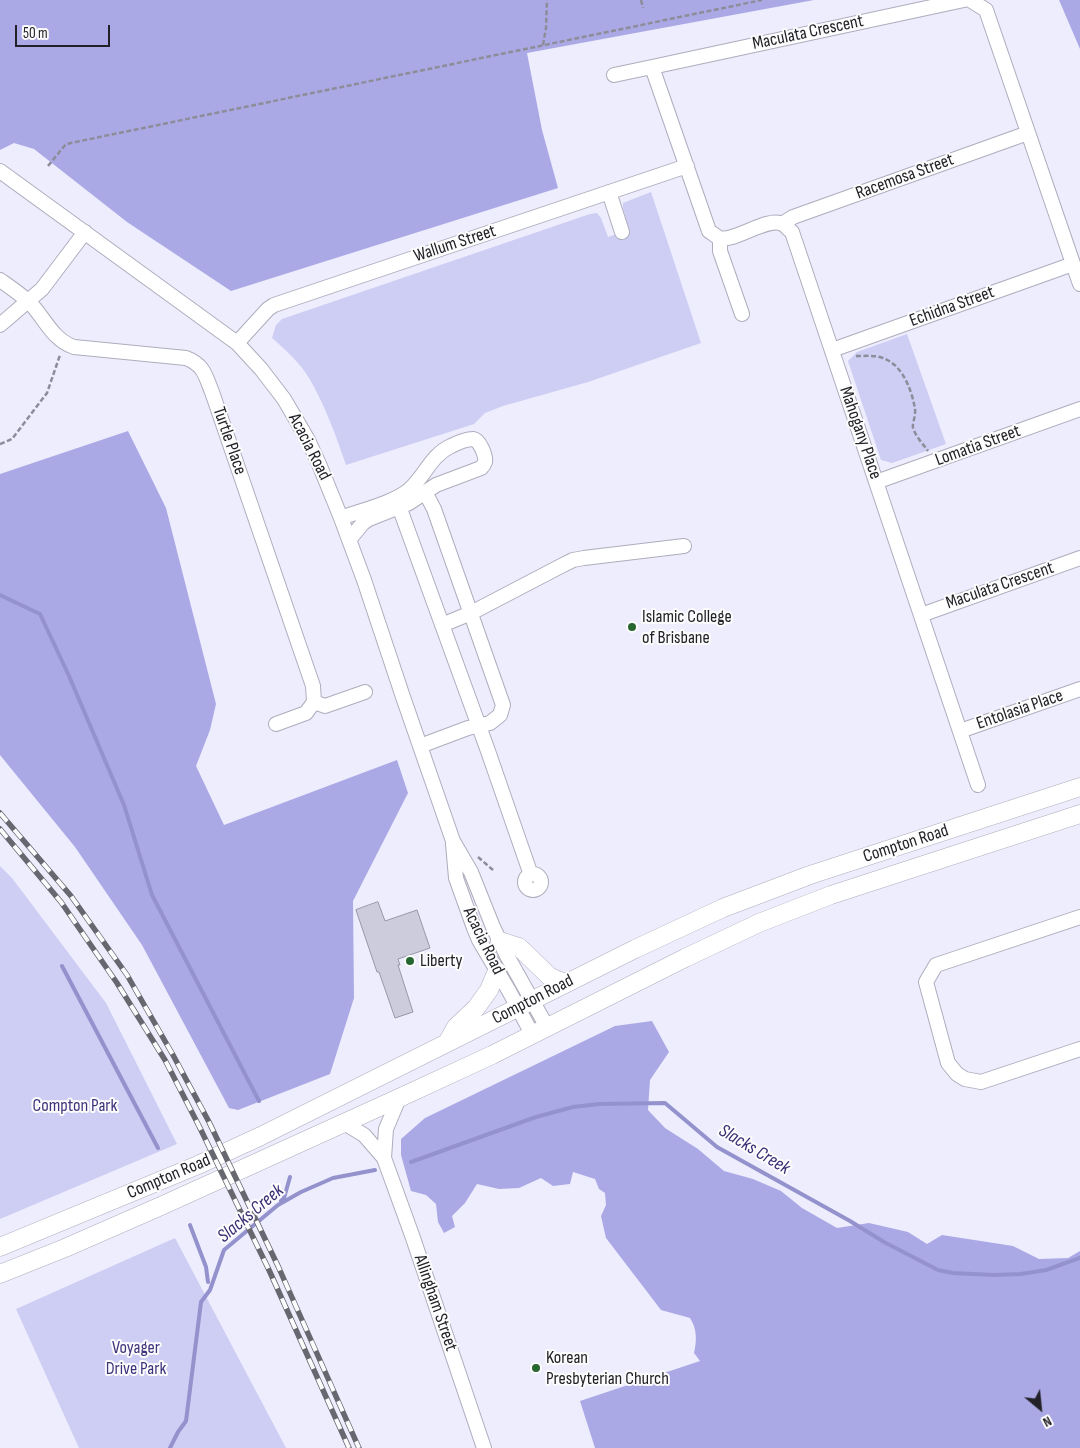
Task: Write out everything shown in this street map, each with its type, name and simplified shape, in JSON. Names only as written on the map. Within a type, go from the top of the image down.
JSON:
[{"type":"main road","name":"Compton Road","points":[[0,1247],[198,1165],[239,1146],[693,921],[750,896],[1080,788]]},
{"type":"main road","name":"Compton Road","points":[[0,1274],[152,1210],[492,1055],[685,958],[780,914],[863,884],[1080,814]]},
{"type":"main road","points":[[500,941],[520,948],[549,976],[567,983]]},
{"type":"main road","points":[[447,1044],[456,1027],[476,1008],[489,990],[497,972]]},
{"type":"main road","points":[[0,1258],[11,1256],[18,1267]]},
{"type":"street","name":"Maculata Crescent","points":[[614,75],[964,0]]},
{"type":"street","points":[[970,0],[986,10],[1080,284]]},
{"type":"street","points":[[652,67],[709,231],[720,238],[729,238],[766,224],[782,224]]},
{"type":"street","name":"Racemosa Street","points":[[782,224],[793,217],[1028,133]]},
{"type":"street","name":"Wallum Street","points":[[237,343],[264,313],[274,305],[686,166]]},
{"type":"street","name":"Acacia Road","points":[[0,171],[237,343],[284,399],[319,464],[341,518],[453,841],[471,872],[525,1004],[539,1031]]},
{"type":"street","points":[[609,192],[622,232]]},
{"type":"street","name":"Mahogany Place","points":[[782,224],[792,232],[978,785]]},
{"type":"street","points":[[0,325],[42,289],[85,232]]},
{"type":"street","points":[[720,238],[720,251],[742,314]]},
{"type":"street","name":"Echidna Street","points":[[832,350],[1073,264]]},
{"type":"street","points":[[0,280],[29,302],[65,344]]},
{"type":"street","name":"Turtle Place","points":[[65,344],[74,347],[186,358],[200,366],[212,392],[313,686],[314,702]]},
{"type":"street","name":"Lomatia Street","points":[[876,482],[1080,409]]},
{"type":"street","points":[[341,518],[398,502],[409,503],[436,485],[477,470],[483,466],[485,460],[477,440],[471,439],[444,449],[398,502],[363,522],[349,540]]},
{"type":"street","points":[[420,746],[468,728],[490,723],[498,718],[503,705],[434,509],[425,492]]},
{"type":"street","points":[[398,502],[530,875]]},
{"type":"street","points":[[442,624],[471,613],[573,560],[684,546]]},
{"type":"street","name":"Maculata Crescent","points":[[921,615],[1080,558]]},
{"type":"street","name":"Entolasia Place","points":[[960,731],[1080,689]]},
{"type":"street","points":[[276,724],[306,713],[314,702],[325,706],[366,692]]},
{"type":"street","name":"Acacia Road","points":[[453,841],[456,878],[479,940],[497,972],[525,1004]]},
{"type":"street","points":[[1080,918],[936,964],[926,982],[948,1063],[957,1074],[965,1079],[981,1082],[1080,1049]]},
{"type":"street","name":"Allingham Street","points":[[384,1158],[386,1129],[398,1098]]},
{"type":"street","name":"Allingham Street","points":[[344,1123],[364,1135],[384,1158],[484,1448]]},
{"type":"path","points":[[543,45],[547,0]]},
{"type":"path","points":[[641,0],[643,8]]},
{"type":"path","points":[[48,166],[66,144],[762,0]]},
{"type":"path","points":[[851,343],[856,356],[884,358],[904,376],[915,411],[912,427],[918,439],[936,460]]},
{"type":"path","points":[[0,444],[12,439],[47,393],[65,344]]},
{"type":"green space","points":[[651,192],[701,343],[588,382],[503,406],[485,413],[474,424],[346,465],[315,388],[301,367],[272,338],[276,325],[282,319],[590,214],[597,213],[601,218],[608,237],[629,230],[623,203]]},
{"type":"green space","points":[[907,334],[946,444],[892,463],[881,460],[848,361],[857,352]]},
{"type":"green space","name":"Compton Park","points":[[0,866],[12,878],[106,1003],[177,1144],[0,1219]]},
{"type":"green space","name":"Voyager Drive Park","points":[[175,1238],[286,1448],[79,1448],[16,1309]]},
{"type":"shaded area","points":[[0,0],[814,0],[527,53],[542,130],[558,188],[231,291],[127,222],[34,149],[14,143],[0,150]]},
{"type":"shaded area","points":[[1059,0],[1080,0],[1080,49]]},
{"type":"shaded area","points":[[128,431],[166,508],[216,704],[210,730],[196,766],[224,825],[397,760],[408,793],[353,901],[354,998],[330,1074],[238,1110],[229,1108],[142,945],[75,847],[0,755],[0,474]]},
{"type":"shaded area","points":[[652,1021],[669,1052],[650,1080],[648,1110],[665,1128],[698,1149],[724,1171],[753,1179],[781,1191],[802,1208],[837,1228],[869,1223],[908,1232],[927,1244],[942,1235],[1013,1246],[1039,1259],[1068,1258],[1080,1251],[1080,1448],[595,1448],[580,1401],[700,1361],[694,1353],[696,1335],[690,1318],[661,1310],[606,1238],[601,1216],[606,1205],[605,1193],[599,1189],[595,1179],[573,1172],[570,1184],[553,1186],[541,1178],[519,1188],[499,1189],[477,1184],[465,1203],[452,1216],[455,1227],[444,1233],[438,1222],[436,1204],[426,1195],[411,1191],[401,1155],[401,1139],[425,1118],[615,1026]]},
{"type":"building","points":[[378,902],[385,921],[417,910],[430,948],[398,959],[400,965],[398,965],[413,1012],[395,1018],[356,910]]},
{"type":"waterway","points":[[0,595],[40,614],[69,676],[124,805],[152,895],[259,1101]]},
{"type":"waterway","points":[[62,966],[158,1148]]},
{"type":"waterway","name":"Slacks Creek","points":[[411,1162],[536,1117],[573,1107],[599,1104],[665,1103],[717,1147],[884,1242],[938,1270],[953,1273],[994,1275],[1021,1274],[1046,1270],[1080,1258]]},
{"type":"waterway","name":"Slacks Creek","points":[[170,1448],[186,1421],[201,1302],[210,1290],[224,1250],[278,1205],[301,1192],[333,1178],[375,1170]]},
{"type":"waterway","points":[[281,1201],[284,1198],[290,1177]]},
{"type":"waterway","points":[[190,1225],[206,1267],[208,1282]]},
{"type":"railway","points":[[0,813],[71,896],[127,975],[173,1055],[209,1122],[278,1266],[359,1448]]},
{"type":"railway","points":[[0,829],[61,902],[117,983],[165,1060],[269,1270],[349,1448]]},
{"type":"place","name":"Islamic College of Brisbane","points":[[632,627]]},
{"type":"place","name":"Liberty","points":[[410,961]]},
{"type":"place","name":"Korean Presbyterian Church","points":[[536,1368]]}]
